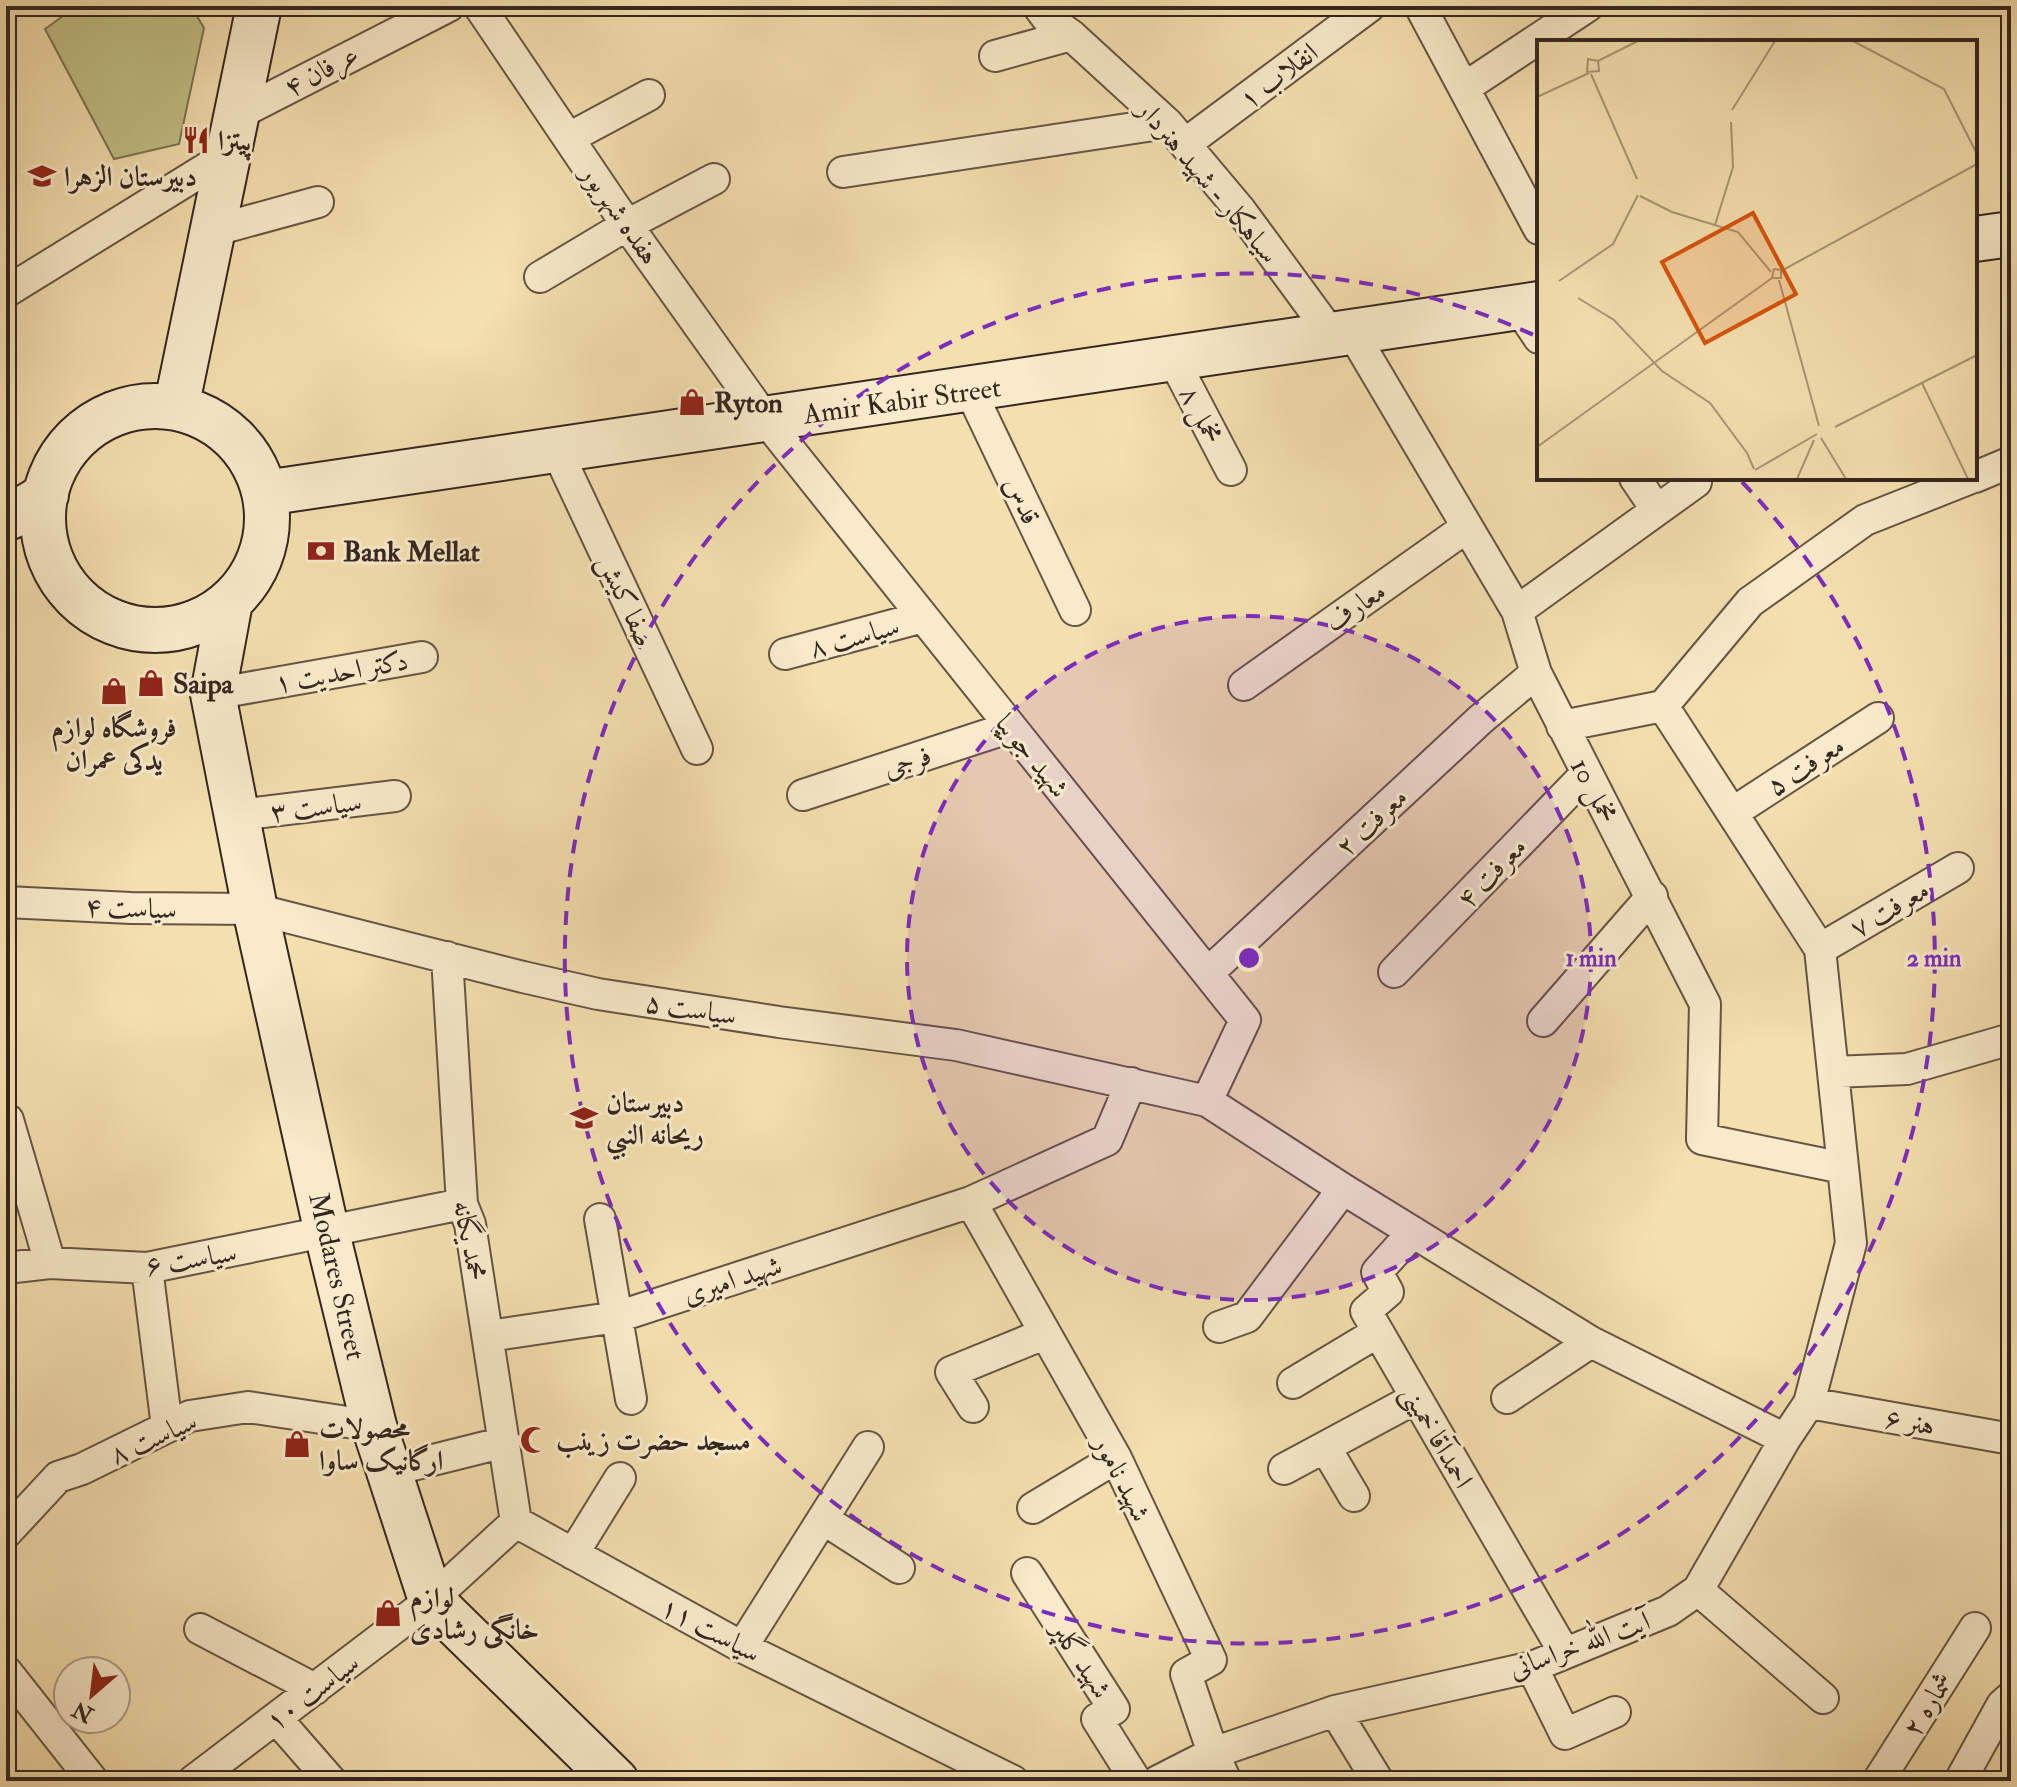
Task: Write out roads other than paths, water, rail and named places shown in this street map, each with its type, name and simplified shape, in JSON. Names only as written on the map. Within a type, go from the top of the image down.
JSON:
[{"type":"main road","points":[[176,408],[259,6]]},
{"type":"main road","points":[[1977,239],[2011,234]]},
{"type":"main road","name":"Amir Kabir Street","points":[[265,493],[1342,333],[1532,317]]},
{"type":"main road","points":[[143,406],[176,408],[201,415],[223,429],[242,447],[256,469],[265,493],[268,523],[263,553],[250,580],[230,602],[211,616],[190,625],[167,630],[144,630],[112,622],[84,605],[61,581],[47,550],[43,524],[47,485],[61,456],[83,431],[111,414],[143,406]]},
{"type":"main road","points":[[6,517],[46,495]]},
{"type":"main road","points":[[6,536],[47,550]]},
{"type":"main road","points":[[213,694],[230,602]]},
{"type":"main road","points":[[167,630],[213,694]]},
{"type":"main road","name":"Modares Street","points":[[213,694],[255,909],[327,1233],[374,1426],[431,1600],[606,1778]]},
{"type":"street","name":"عرفان ۴","points":[[6,292],[232,135],[449,6]]},
{"type":"street","name":"هفده شهریور","points":[[479,6],[627,225],[766,420]]},
{"type":"street","name":"انقلاب ۱","points":[[1176,133],[1370,6]]},
{"type":"street","points":[[1420,6],[1537,225]]},
{"type":"street","points":[[1464,88],[1588,6]]},
{"type":"street","points":[[995,56],[1055,16]]},
{"type":"street","name":"سیاهکار - شهید هنردار","points":[[1055,16],[1176,133],[1342,333]]},
{"type":"street","points":[[569,138],[649,95]]},
{"type":"street","points":[[843,172],[1176,133]]},
{"type":"street","points":[[540,277],[627,225],[714,179]]},
{"type":"street","points":[[212,231],[318,202]]},
{"type":"street","name":"مخمل 10","points":[[1342,333],[1467,527],[1517,611],[1536,673],[1705,1004],[1702,1139],[1843,1168]]},
{"type":"street","name":"مخمل ۸","points":[[1173,359],[1231,470]]},
{"type":"street","name":"قدس","points":[[970,390],[1075,610]]},
{"type":"street","name":"شهید جویپا","points":[[766,420],[1245,1020],[1207,1101]]},
{"type":"street","name":"صفا کیش","points":[[557,451],[697,749]]},
{"type":"street","points":[[1977,475],[2011,462]]},
{"type":"street","points":[[1636,480],[1656,509]]},
{"type":"street","points":[[1562,726],[1663,706],[1750,602],[1865,520],[1965,480]]},
{"type":"street","points":[[1517,611],[1696,482]]},
{"type":"street","name":"معارف","points":[[1244,685],[1467,527]]},
{"type":"street","name":"سیاست ۸","points":[[785,654],[923,617]]},
{"type":"street","name":"دکتر احدیت ۱","points":[[213,694],[422,657]]},
{"type":"street","name":"معرفت ۲","points":[[1208,973],[1481,719],[1536,673]]},
{"type":"street","points":[[1663,706],[1820,949]]},
{"type":"street","name":"معرفت ۵","points":[[1732,813],[1878,718]]},
{"type":"street","name":"فرجی","points":[[803,795],[1011,727]]},
{"type":"street","name":"معرفت ۴","points":[[1394,972],[1587,773]]},
{"type":"street","name":"سیاست ۳","points":[[238,815],[395,796]]},
{"type":"street","name":"معرفت ۷","points":[[1820,949],[1958,868]]},
{"type":"street","points":[[1543,1021],[1652,896]]},
{"type":"street","name":"سیاست ۴","points":[[6,902],[131,908],[255,909]]},
{"type":"street","name":"سیاست ۵","points":[[255,909],[598,994],[956,1045],[1207,1101],[1591,1342],[1785,1439]]},
{"type":"street","name":"آیت الله خراسانی","points":[[1158,1781],[1213,1753],[1335,1711],[1532,1667],[1668,1611],[1698,1590],[1809,1403],[1851,1243],[1820,949]]},
{"type":"street","name":"محمد یگانه","points":[[447,957],[462,1204],[470,1224],[516,1522]]},
{"type":"street","points":[[1833,1072],[1907,1069],[2011,1039]]},
{"type":"street","name":"شهید امیری","points":[[489,1336],[617,1317],[971,1202],[1107,1140],[1131,1083]]},
{"type":"street","points":[[8,1120],[50,1263]]},
{"type":"street","points":[[1219,1327],[1247,1317],[1343,1189]]},
{"type":"street","name":"شهید نامور","points":[[971,1202],[1116,1458],[1211,1660],[1186,1674],[1213,1753]]},
{"type":"street","name":"سیاست ۶","points":[[6,1268],[50,1263],[147,1268],[462,1204]]},
{"type":"street","points":[[600,1219],[631,1399]]},
{"type":"street","name":"احمدآقا خمینی","points":[[1413,1232],[1377,1272],[1388,1292],[1366,1311],[1564,1652]]},
{"type":"street","points":[[147,1268],[167,1427]]},
{"type":"street","points":[[1293,1383],[1378,1332]]},
{"type":"street","points":[[973,1407],[951,1372],[1044,1334]]},
{"type":"street","points":[[1507,1398],[1591,1342]]},
{"type":"street","points":[[1284,1469],[1416,1398]]},
{"type":"street","name":"هنر ۶","points":[[1809,1403],[2011,1439]]},
{"type":"street","name":"سیاست ۸","points":[[6,1533],[58,1477],[82,1469],[190,1416],[248,1407],[374,1426]]},
{"type":"street","points":[[389,1471],[505,1442]]},
{"type":"street","points":[[742,1647],[868,1447]]},
{"type":"street","points":[[1325,1447],[1354,1496]]},
{"type":"street","points":[[1033,1508],[1116,1458]]},
{"type":"street","points":[[573,1554],[620,1478]]},
{"type":"street","points":[[823,1519],[899,1568]]},
{"type":"street","points":[[431,1600],[516,1522]]},
{"type":"street","name":"سیاست ۱۱","points":[[516,1522],[742,1647],[1013,1781]]},
{"type":"street","name":"شهید گلپر","points":[[1027,1573],[1114,1709],[1097,1719],[1136,1781]]},
{"type":"street","points":[[1698,1590],[1823,1698]]},
{"type":"street","name":"سیاست ۱۰","points":[[193,1781],[431,1600]]},
{"type":"street","name":"شماره ۲","points":[[1878,1781],[1975,1628]]},
{"type":"street","points":[[200,1629],[315,1689]]},
{"type":"street","points":[[1532,1667],[1565,1734],[1615,1712]]},
{"type":"street","points":[[6,1671],[93,1781]]},
{"type":"street","points":[[1960,1781],[2002,1705],[2011,1697]]},
{"type":"street","points":[[1335,1711],[1378,1781]]},
{"type":"street","points":[[276,1718],[331,1781]]},
{"type":"street","points":[[1213,1753],[1226,1781]]},
{"type":"place","name":"پیتزا","points":[[196,140]]},
{"type":"place","name":"دبیرستان الزهرا","points":[[42,176]]},
{"type":"place","name":"Ryton","points":[[692,402]]},
{"type":"place","name":"Bank Mellat","points":[[321,551]]},
{"type":"place","name":"Saipa","points":[[151,683]]},
{"type":"place","name":"فروشگاه لوازم یدکی عمران","points":[[114,691]]},
{"type":"place","name":"دبيرستان ريحانه النبي","points":[[584,1118]]},
{"type":"place","name":"مسجد حضرت زینب","points":[[534,1440]]},
{"type":"place","name":"محصولات ارگانیک ساوا","points":[[297,1444]]},
{"type":"place","name":"لوازم خانگی رشادی","points":[[388,1613]]}]
